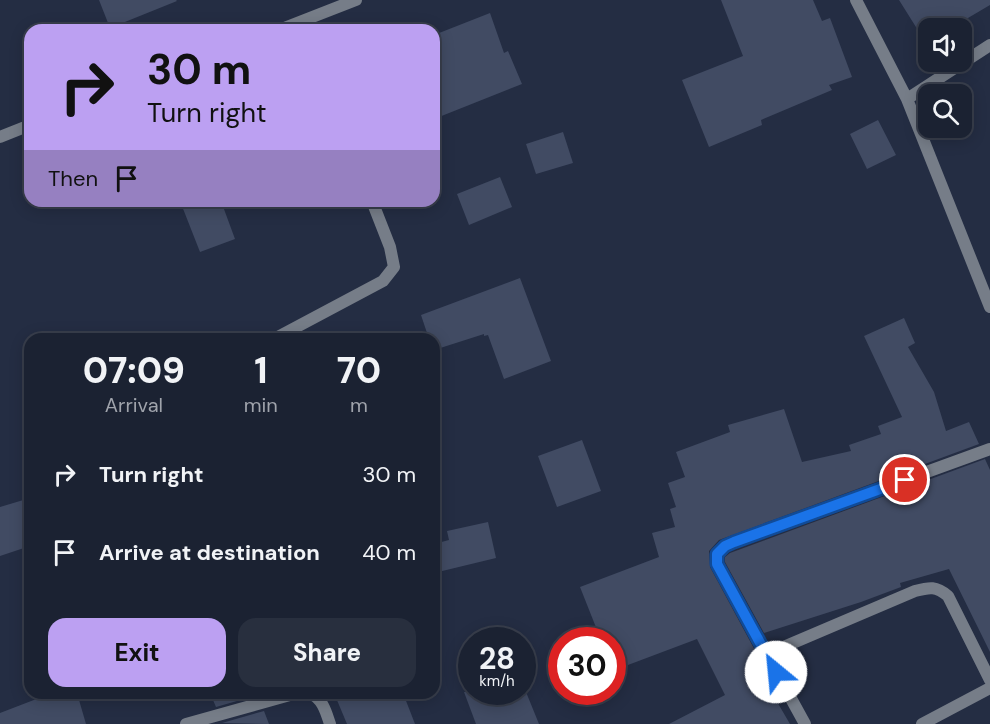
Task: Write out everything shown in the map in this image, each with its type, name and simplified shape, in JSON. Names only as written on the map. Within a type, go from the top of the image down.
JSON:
[{"type":"street","points":[[306,24],[356,0]]},
{"type":"street","points":[[856,0],[907,99],[990,307]]},
{"type":"street","points":[[907,99],[990,45]]},
{"type":"street","points":[[0,137],[24,127]]},
{"type":"street","points":[[285,333],[383,281],[394,267],[390,247],[374,207]]},
{"type":"street","points":[[805,724],[717,564],[717,554],[725,546],[990,449]]},
{"type":"street","points":[[767,654],[915,591],[930,587],[940,589],[948,596],[990,680]]},
{"type":"street","points":[[922,724],[990,688]]},
{"type":"street","points":[[186,724],[276,699]]},
{"type":"street","points":[[319,699],[330,724]]},
{"type":"building","points":[[99,0],[177,1],[120,24],[108,24]]},
{"type":"building","points":[[721,0],[813,0],[822,21],[830,18],[852,77],[829,85],[832,90],[761,120],[762,125],[709,147],[682,80],[743,56]]},
{"type":"building","points":[[899,0],[990,0],[990,5],[968,18],[918,18],[918,30]]},
{"type":"building","points":[[490,13],[504,53],[508,51],[522,84],[440,117],[440,33]]},
{"type":"building","points":[[878,120],[896,155],[867,169],[850,134]]},
{"type":"building","points":[[563,132],[573,163],[536,174],[526,144]]},
{"type":"building","points":[[500,177],[512,207],[469,225],[457,194]]},
{"type":"building","points":[[182,207],[223,207],[235,239],[200,252]]},
{"type":"building","points":[[520,278],[551,361],[504,379],[488,335],[484,336],[484,334],[440,348],[440,333],[427,333],[421,315]]},
{"type":"building","points":[[904,318],[915,343],[908,347],[934,392],[946,431],[969,422],[979,444],[719,540],[709,551],[710,567],[758,656],[752,659],[790,724],[669,724],[725,695],[697,639],[626,666],[626,627],[596,627],[580,587],[659,557],[652,533],[675,527],[670,509],[676,507],[668,483],[685,477],[676,452],[730,432],[728,425],[784,409],[802,462],[851,451],[849,445],[881,434],[878,426],[902,417],[864,336]]},
{"type":"building","points":[[582,440],[601,491],[557,507],[538,456]]},
{"type":"building","points":[[985,459],[990,470],[990,652],[949,569],[900,583],[901,587],[861,602],[764,633],[725,562],[725,557],[730,553]]},
{"type":"building","points":[[24,500],[24,548],[0,556],[0,507]]},
{"type":"building","points":[[488,522],[496,558],[440,572],[440,542],[449,540],[447,531]]},
{"type":"building","points":[[36,699],[79,699],[86,724],[0,724],[0,713]]},
{"type":"building","points":[[213,699],[244,699],[216,707]]},
{"type":"building","points":[[337,699],[405,699],[415,724],[347,724]]},
{"type":"building","points":[[469,705],[531,705],[539,724],[476,724]]},
{"type":"building","points":[[264,711],[269,724],[222,723]]},
{"type":"route","points":[[776,672],[717,564],[717,554],[725,546],[734,542],[905,480]]}]
